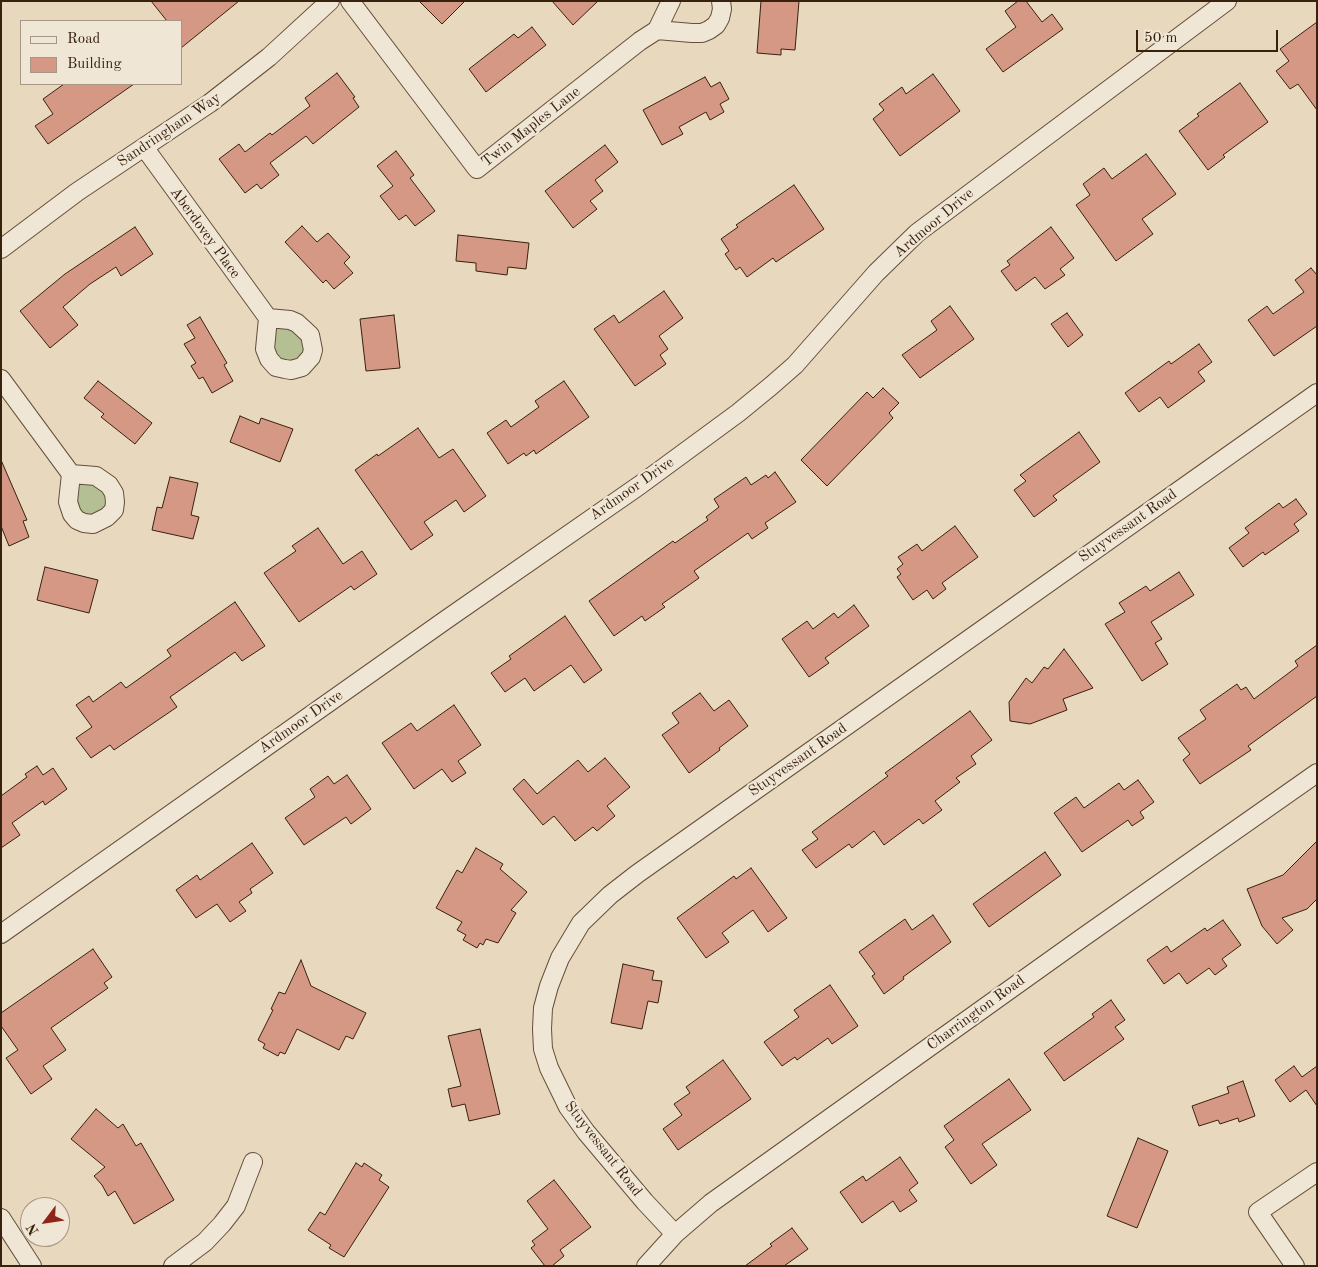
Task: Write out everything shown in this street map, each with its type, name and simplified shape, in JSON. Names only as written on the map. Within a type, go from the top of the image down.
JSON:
[{"type":"street","name":"Sandringham Way","points":[[1,249],[77,192],[210,103],[263,62],[330,1]]},
{"type":"street","name":"Twin Maples Lane","points":[[350,1],[477,169],[640,41],[657,30]]},
{"type":"street","points":[[671,1],[657,30],[692,33],[702,33],[709,30],[716,25],[720,18],[721,1]]},
{"type":"street","name":"Ardmoor Drive","points":[[1,934],[447,618],[640,486],[738,413],[795,364],[876,273],[917,233],[1227,1]]},
{"type":"street","name":"Aberdovey Place","points":[[144,147],[268,318]]},
{"type":"street","points":[[1,379],[71,474]]},
{"type":"street","name":"Stuyvessant Road","points":[[676,1234],[645,1202],[586,1132],[564,1100],[549,1068],[543,1049],[542,1028],[549,986],[560,958],[581,923],[610,895],[637,874],[1317,392]]},
{"type":"street","name":"Charrington Road","points":[[646,1266],[693,1217],[719,1197],[1317,773]]},
{"type":"street","points":[[173,1266],[205,1242],[236,1206],[253,1162]]},
{"type":"street","points":[[1295,1266],[1258,1212],[1317,1172]]},
{"type":"street","points":[[1,1218],[32,1266]]},
{"type":"green space","points":[[278,328],[291,329],[302,335],[304,348],[298,358],[292,361],[285,361],[275,353],[273,347],[275,331]]},
{"type":"green space","points":[[83,483],[97,485],[105,492],[107,507],[92,516],[79,511],[76,501],[78,487]]},
{"type":"building","points":[[151,1],[239,1],[182,47],[182,20],[166,20]]},
{"type":"building","points":[[419,1],[465,1],[442,24]]},
{"type":"building","points":[[552,1],[598,1],[573,25]]},
{"type":"building","points":[[761,1],[799,1],[795,50],[781,49],[781,55],[757,53]]},
{"type":"building","points":[[1018,1],[1026,1],[1042,22],[1052,14],[1063,29],[1003,72],[986,49],[1016,27],[1005,11]]},
{"type":"building","points":[[1317,22],[1317,110],[1298,84],[1290,89],[1276,71],[1289,61],[1280,49]]},
{"type":"building","points":[[532,27],[546,45],[486,92],[469,69],[514,34],[518,38]]},
{"type":"building","points":[[337,73],[355,97],[353,98],[359,107],[313,144],[306,136],[270,163],[279,175],[261,189],[257,184],[245,193],[219,159],[239,144],[245,152],[270,133],[272,135],[310,106],[305,98]]},
{"type":"building","points":[[933,74],[960,111],[900,156],[873,119],[884,110],[879,104],[902,87],[906,94]]},
{"type":"building","points":[[705,77],[711,87],[720,82],[729,99],[720,104],[724,112],[710,120],[706,112],[679,127],[683,134],[662,145],[643,110]]},
{"type":"building","points":[[1240,83],[1268,122],[1223,155],[1225,157],[1208,170],[1179,131],[1199,116],[1197,114]]},
{"type":"building","points":[[63,85],[133,85],[48,144],[35,126],[53,114],[43,99]]},
{"type":"building","points":[[605,145],[618,162],[595,180],[603,191],[590,201],[597,209],[573,228],[545,191]]},
{"type":"building","points":[[396,151],[414,175],[410,178],[435,211],[415,226],[406,215],[399,220],[380,196],[393,186],[377,166]]},
{"type":"building","points":[[1146,154],[1176,194],[1142,219],[1153,234],[1116,261],[1076,205],[1090,195],[1083,184],[1104,168],[1112,179]]},
{"type":"building","points":[[794,185],[824,229],[776,262],[773,258],[747,277],[740,267],[736,270],[725,254],[729,251],[721,239],[738,227],[736,225]]},
{"type":"building","points":[[302,226],[317,242],[328,233],[350,257],[344,263],[353,273],[334,289],[326,280],[323,283],[285,242]]},
{"type":"building","points":[[135,227],[153,254],[121,276],[116,267],[90,284],[63,307],[78,325],[50,348],[20,311],[65,274]]},
{"type":"building","points":[[1051,227],[1074,258],[1060,269],[1065,275],[1045,289],[1035,277],[1016,291],[1001,271],[1010,265],[1007,261]]},
{"type":"building","points":[[458,235],[529,243],[526,269],[508,267],[507,275],[476,271],[476,263],[456,261]]},
{"type":"building","points":[[1311,268],[1317,275],[1317,326],[1274,356],[1248,320],[1267,306],[1273,314],[1304,292],[1295,280]]},
{"type":"building","points":[[664,291],[683,318],[659,336],[668,349],[660,355],[666,364],[635,386],[594,329],[614,315],[619,323]]},
{"type":"building","points":[[950,306],[974,339],[920,378],[902,355],[937,330],[931,321]]},
{"type":"building","points":[[1067,313],[1083,335],[1068,347],[1051,324]]},
{"type":"building","points":[[394,315],[400,368],[366,371],[360,319]]},
{"type":"building","points":[[200,317],[227,363],[224,365],[233,381],[212,393],[203,377],[199,379],[191,366],[196,363],[184,344],[195,338],[187,325]]},
{"type":"building","points":[[1199,344],[1212,362],[1198,372],[1205,381],[1168,408],[1160,397],[1139,412],[1125,393],[1169,361],[1171,364]]},
{"type":"building","points":[[98,381],[152,423],[135,444],[101,417],[104,414],[84,398]]},
{"type":"building","points":[[564,381],[589,417],[536,454],[534,450],[526,456],[524,453],[508,464],[487,433],[506,420],[511,427],[539,407],[535,401]]},
{"type":"building","points":[[883,388],[899,403],[889,413],[893,418],[827,486],[801,460],[867,392],[873,398]]},
{"type":"building","points":[[240,416],[259,424],[261,418],[293,429],[280,462],[230,442]]},
{"type":"building","points":[[418,428],[439,458],[453,449],[486,496],[464,512],[456,500],[424,522],[433,535],[411,550],[355,470]]},
{"type":"building","points":[[1079,432],[1100,462],[1053,496],[1057,500],[1034,517],[1014,490],[1026,481],[1020,475]]},
{"type":"building","points":[[1,460],[27,520],[23,521],[29,537],[9,546],[1,526]]},
{"type":"building","points":[[775,472],[796,502],[765,523],[768,528],[752,539],[748,533],[694,571],[699,578],[662,604],[665,607],[645,621],[642,616],[614,636],[589,601],[673,541],[675,543],[708,520],[706,517],[719,507],[714,499],[746,477],[751,485],[766,475],[768,478]]},
{"type":"building","points":[[170,477],[198,483],[191,515],[199,517],[193,539],[152,530],[157,507],[162,508]]},
{"type":"building","points":[[1296,499],[1307,514],[1294,524],[1299,531],[1265,555],[1263,552],[1243,567],[1229,548],[1249,533],[1245,528],[1279,503],[1283,508]]},
{"type":"building","points":[[955,526],[978,557],[942,583],[946,589],[933,599],[927,590],[913,600],[897,577],[901,574],[897,569],[903,564],[898,557],[917,544],[922,551]]},
{"type":"building","points":[[318,528],[343,564],[362,551],[377,574],[354,590],[351,586],[299,622],[264,573],[296,551],[292,546]]},
{"type":"building","points":[[45,567],[98,580],[89,613],[37,600]]},
{"type":"building","points":[[1179,572],[1194,595],[1151,622],[1162,639],[1155,643],[1168,664],[1142,681],[1105,624],[1125,612],[1119,603],[1146,586],[1150,591]]},
{"type":"building","points":[[235,602],[265,646],[242,661],[235,652],[170,697],[177,707],[114,750],[110,745],[91,758],[76,738],[92,727],[76,705],[89,696],[93,702],[121,682],[126,688],[171,656],[167,650]]},
{"type":"building","points":[[854,605],[869,626],[825,658],[829,663],[809,677],[782,639],[807,621],[813,629],[834,613],[838,618]]},
{"type":"building","points":[[565,616],[602,670],[584,683],[571,665],[534,691],[525,678],[505,692],[491,673],[511,659],[509,656]]},
{"type":"building","points":[[1317,645],[1317,696],[1248,746],[1251,750],[1200,784],[1183,760],[1190,754],[1178,738],[1206,719],[1200,710],[1237,684],[1241,690],[1246,687],[1254,699],[1298,666],[1295,661]]},
{"type":"building","points":[[1064,649],[1093,688],[1063,699],[1067,710],[1030,724],[1010,721],[1009,702],[1026,678],[1032,683],[1044,667],[1048,669]]},
{"type":"building","points":[[700,693],[714,711],[729,700],[748,726],[689,773],[662,735],[679,723],[672,713]]},
{"type":"building","points":[[454,705],[481,745],[458,761],[466,773],[452,782],[442,769],[414,789],[382,743],[411,723],[417,731]]},
{"type":"building","points":[[970,711],[992,740],[971,756],[976,764],[956,778],[960,782],[935,801],[942,810],[923,824],[919,819],[884,845],[874,831],[852,848],[849,844],[816,868],[802,850],[818,839],[812,832],[888,776],[885,773]]},
{"type":"building","points":[[605,758],[630,787],[607,806],[615,816],[597,831],[593,827],[575,841],[554,816],[543,825],[513,789],[524,779],[537,794],[578,760],[588,772]]},
{"type":"building","points":[[37,766],[43,775],[53,768],[67,789],[45,805],[43,801],[12,823],[20,835],[1,848],[1,796],[27,777],[25,774]]},
{"type":"building","points":[[347,775],[371,809],[351,824],[346,817],[304,845],[285,818],[315,797],[310,789],[328,776],[334,784]]},
{"type":"building","points":[[1138,780],[1154,802],[1140,812],[1144,818],[1132,826],[1128,820],[1082,852],[1054,813],[1076,797],[1084,808],[1119,783],[1124,790]]},
{"type":"building","points":[[1317,841],[1317,899],[1307,909],[1282,918],[1293,930],[1277,944],[1262,926],[1247,889],[1283,875]]},
{"type":"building","points":[[252,843],[273,873],[250,889],[252,893],[239,902],[246,911],[230,922],[217,904],[196,918],[176,890],[197,875],[200,880]]},
{"type":"building","points":[[476,848],[503,864],[500,869],[527,892],[511,910],[516,913],[498,943],[486,939],[483,945],[480,943],[477,948],[463,940],[466,935],[457,930],[462,922],[436,908],[457,870],[462,873]]},
{"type":"building","points":[[1045,852],[1061,875],[989,927],[973,904]]},
{"type":"building","points":[[751,868],[787,918],[768,932],[753,910],[722,933],[729,942],[706,958],[677,918],[734,876],[736,879]]},
{"type":"building","points":[[933,915],[951,942],[903,977],[904,979],[884,994],[872,976],[875,974],[859,952],[905,919],[912,930]]},
{"type":"building","points":[[1223,920],[1241,945],[1222,959],[1227,966],[1215,975],[1209,968],[1187,984],[1179,973],[1164,984],[1147,960],[1167,946],[1171,952],[1205,928],[1207,931]]},
{"type":"building","points":[[93,949],[112,977],[104,983],[108,988],[51,1028],[66,1050],[43,1066],[52,1079],[31,1094],[6,1058],[18,1050],[1,1026],[1,1013]]},
{"type":"building","points":[[301,960],[311,986],[366,1013],[353,1039],[346,1036],[339,1050],[297,1029],[285,1054],[280,1052],[278,1056],[263,1048],[265,1044],[258,1040],[273,1010],[271,1009],[279,992],[285,994]]},
{"type":"building","points":[[623,964],[654,971],[652,980],[662,981],[658,1003],[648,1001],[642,1029],[611,1023]]},
{"type":"building","points":[[830,985],[858,1026],[832,1044],[828,1038],[797,1060],[795,1057],[782,1066],[764,1042],[799,1017],[794,1010]]},
{"type":"building","points":[[1111,1000],[1125,1020],[1115,1027],[1124,1039],[1064,1081],[1044,1053],[1094,1017],[1092,1014]]},
{"type":"building","points":[[480,1029],[500,1114],[469,1121],[465,1104],[452,1107],[448,1089],[461,1086],[448,1036]]},
{"type":"building","points":[[723,1060],[751,1099],[678,1150],[663,1129],[682,1115],[674,1104],[690,1093],[686,1087]]},
{"type":"building","points":[[1294,1066],[1302,1077],[1317,1066],[1317,1106],[1306,1090],[1290,1102],[1275,1080]]},
{"type":"building","points":[[1009,1079],[1031,1110],[982,1144],[997,1165],[971,1184],[945,1147],[954,1140],[944,1126]]},
{"type":"building","points":[[1243,1081],[1255,1116],[1239,1122],[1238,1118],[1220,1124],[1218,1120],[1199,1126],[1192,1106],[1229,1093],[1227,1087]]},
{"type":"building","points":[[96,1109],[118,1128],[123,1124],[136,1146],[141,1143],[174,1200],[134,1224],[115,1191],[108,1196],[94,1176],[105,1167],[71,1139]]},
{"type":"building","points":[[1138,1138],[1168,1151],[1137,1228],[1107,1216]]},
{"type":"building","points":[[900,1157],[918,1183],[909,1190],[917,1201],[900,1212],[893,1201],[862,1223],[840,1192],[863,1176],[866,1181]]},
{"type":"building","points":[[356,1163],[362,1167],[364,1163],[382,1175],[379,1180],[389,1187],[344,1257],[329,1248],[331,1245],[308,1230],[320,1212],[325,1215]]},
{"type":"building","points":[[554,1180],[591,1227],[560,1250],[564,1256],[552,1266],[545,1266],[531,1248],[535,1245],[532,1241],[548,1229],[527,1201]]},
{"type":"building","points":[[792,1228],[808,1249],[784,1266],[745,1266],[772,1246],[770,1244]]}]
